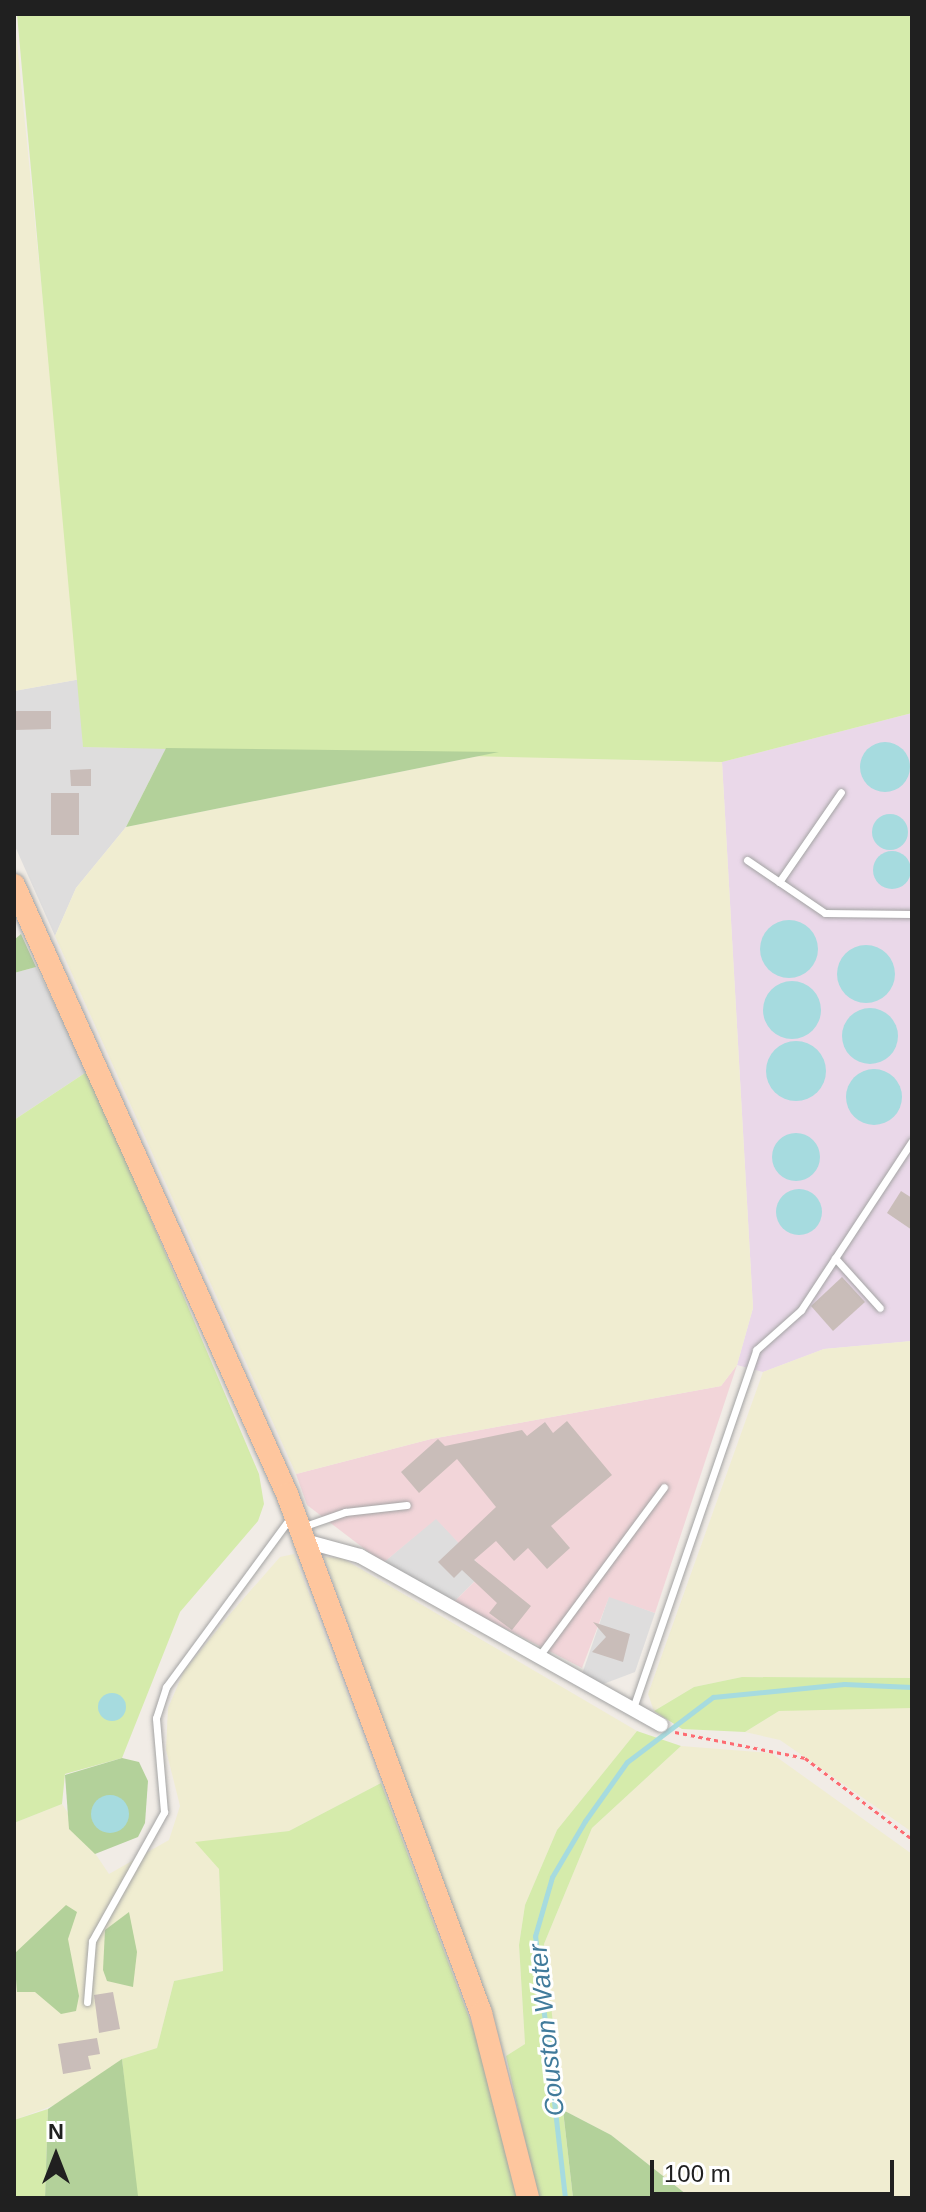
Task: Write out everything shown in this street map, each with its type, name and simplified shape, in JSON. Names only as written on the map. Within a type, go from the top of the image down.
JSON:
[{"type":"main road","points":[[14,885],[300,1527],[481,2013],[528,2198]]},
{"type":"street","points":[[300,1527],[360,1556],[661,1725]]},
{"type":"lane","points":[[779,882],[841,792]]},
{"type":"lane","points":[[747,860],[837,916],[912,914]]},
{"type":"lane","points":[[632,1709],[756,1350],[801,1310],[912,1141]]},
{"type":"lane","points":[[835,1258],[880,1308]]},
{"type":"lane","points":[[538,1657],[664,1487]]},
{"type":"lane","points":[[87,2002],[92,1941],[164,1812],[156,1718],[166,1687],[300,1527],[345,1512],[407,1505]]},
{"type":"path","points":[[681,1735],[764,1745],[805,1758],[912,1839]]},
{"type":"shaded area","points":[[14,14],[81,679],[14,691]]},
{"type":"shaded area","points":[[81,679],[83,747],[166,748],[126,827],[76,888],[55,936],[14,844],[14,691]]},
{"type":"shaded area","points":[[912,713],[912,1341],[824,1349],[763,1372],[737,1365],[753,1308],[722,762]]},
{"type":"shaded area","points":[[499,752],[722,762],[753,1308],[737,1365],[721,1386],[431,1439],[296,1474],[55,936],[76,888],[126,827]]},
{"type":"shaded area","points":[[36,967],[88,1071],[14,1120],[14,973]]},
{"type":"shaded area","points":[[912,1341],[912,1678],[742,1677],[694,1687],[654,1711],[648,1694],[763,1372],[824,1349]]},
{"type":"shaded area","points":[[737,1365],[655,1613],[609,1597],[582,1668],[454,1602],[485,1571],[436,1519],[383,1563],[307,1505],[296,1474],[431,1439],[721,1386]]},
{"type":"shaded area","points":[[436,1518],[485,1571],[454,1602],[383,1563]]},
{"type":"shaded area","points":[[294,1554],[381,1783],[289,1831],[200,1842],[219,1869],[223,1971],[174,1981],[157,2048],[122,2059],[114,2083],[14,2120],[14,1823],[62,1804],[109,1874],[169,1840],[180,1806],[166,1750],[168,1708],[184,1671],[280,1557]]},
{"type":"shaded area","points":[[324,1557],[342,1558],[637,1731],[557,1830],[525,1905],[519,1945],[525,2044],[506,2056]]},
{"type":"shaded area","points":[[609,1596],[655,1613],[635,1672],[598,1686],[581,1677]]},
{"type":"shaded area","points":[[845,1706],[912,1708],[912,1832],[780,1740],[745,1732],[779,1711]]},
{"type":"shaded area","points":[[681,1746],[771,1753],[912,1854],[912,2198],[691,2198],[611,2135],[563,2110],[544,1944],[592,1828]]},
{"type":"green space","points":[[17,14],[912,14],[912,713],[722,762],[83,747]]},
{"type":"green space","points":[[166,748],[499,752],[126,827]]},
{"type":"green space","points":[[21,934],[36,967],[14,973],[14,940]]},
{"type":"green space","points":[[88,1071],[259,1474],[264,1504],[258,1521],[180,1612],[122,1758],[65,1774],[62,1804],[14,1823],[14,1120]]},
{"type":"green space","points":[[742,1677],[912,1678],[912,1708],[779,1711],[745,1732],[682,1729],[654,1711],[694,1687]]},
{"type":"green space","points":[[637,1731],[681,1746],[592,1828],[544,1944],[573,2198],[538,2198],[506,2056],[525,2044],[519,1945],[525,1905],[557,1830]]},
{"type":"green space","points":[[122,1758],[139,1762],[148,1781],[145,1823],[138,1837],[95,1854],[69,1829],[65,1775]]},
{"type":"green space","points":[[381,1783],[491,2076],[519,2198],[135,2198],[122,2059],[157,2048],[174,1981],[223,1971],[219,1869],[195,1842],[289,1831]]},
{"type":"green space","points":[[66,1905],[77,1912],[68,1939],[79,1996],[76,2011],[61,2014],[35,1992],[17,1992],[14,1954]]},
{"type":"green space","points":[[129,1912],[137,1952],[133,1987],[107,1981],[103,1970],[105,1930]]},
{"type":"green space","points":[[122,2059],[138,2196],[45,2198],[48,2109]]},
{"type":"green space","points":[[48,2109],[45,2198],[14,2198],[14,2120]]},
{"type":"green space","points":[[563,2110],[611,2135],[691,2198],[573,2198]]},
{"type":"water","points":[[885,742],[903,749],[910,767],[903,785],[885,792],[867,785],[860,767],[867,749]]},
{"type":"water","points":[[890,814],[903,819],[908,832],[903,845],[890,850],[877,845],[872,832],[877,819]]},
{"type":"water","points":[[892,851],[905,857],[911,870],[905,883],[892,889],[879,883],[873,870],[879,857]]},
{"type":"water","points":[[789,920],[810,928],[818,949],[810,970],[789,978],[768,970],[760,949],[768,928]]},
{"type":"water","points":[[866,945],[886,954],[895,974],[886,994],[866,1003],[846,994],[837,974],[846,954]]},
{"type":"water","points":[[792,981],[813,989],[821,1010],[813,1031],[792,1039],[771,1031],[763,1010],[771,989]]},
{"type":"water","points":[[870,1008],[890,1016],[898,1036],[890,1056],[870,1064],[850,1056],[842,1036],[850,1016]]},
{"type":"water","points":[[796,1041],[817,1050],[826,1071],[817,1092],[796,1101],[775,1092],[766,1071],[775,1050]]},
{"type":"water","points":[[874,1069],[894,1077],[902,1097],[894,1117],[874,1125],[854,1117],[846,1097],[854,1077]]},
{"type":"water","points":[[796,1133],[813,1140],[820,1157],[813,1174],[796,1181],[779,1174],[772,1157],[779,1140]]},
{"type":"water","points":[[799,1189],[815,1196],[822,1212],[815,1228],[799,1235],[783,1228],[776,1212],[783,1196]]},
{"type":"water","points":[[112,1693],[122,1697],[126,1707],[122,1717],[112,1721],[102,1717],[98,1707],[102,1697]]},
{"type":"water","points":[[110,1795],[123,1801],[129,1814],[123,1827],[110,1833],[97,1827],[91,1814],[97,1801]]},
{"type":"building","points":[[14,711],[51,711],[51,729],[15,730]]},
{"type":"building","points":[[91,769],[91,786],[71,786],[70,770]]},
{"type":"building","points":[[51,793],[79,793],[79,835],[51,835]]},
{"type":"building","points":[[901,1191],[912,1198],[912,1230],[887,1213]]},
{"type":"building","points":[[842,1277],[865,1302],[833,1331],[811,1306]]},
{"type":"building","points":[[567,1421],[612,1475],[551,1526],[570,1548],[547,1569],[528,1548],[514,1561],[496,1541],[474,1560],[531,1606],[512,1630],[489,1613],[497,1603],[462,1570],[454,1578],[438,1562],[496,1507],[457,1459],[419,1493],[401,1472],[438,1439],[445,1446],[522,1430],[527,1436],[545,1422],[553,1433]]},
{"type":"building","points":[[593,1622],[630,1634],[623,1662],[592,1652],[606,1637]]},
{"type":"building","points":[[113,1992],[120,2029],[99,2033],[94,1995]]},
{"type":"building","points":[[97,2038],[100,2054],[88,2056],[91,2069],[63,2074],[58,2044]]},
{"type":"waterway","name":"Couston Water","points":[[565,2198],[535,1936],[552,1877],[585,1821],[627,1762],[713,1697],[844,1684],[912,1687]]}]
